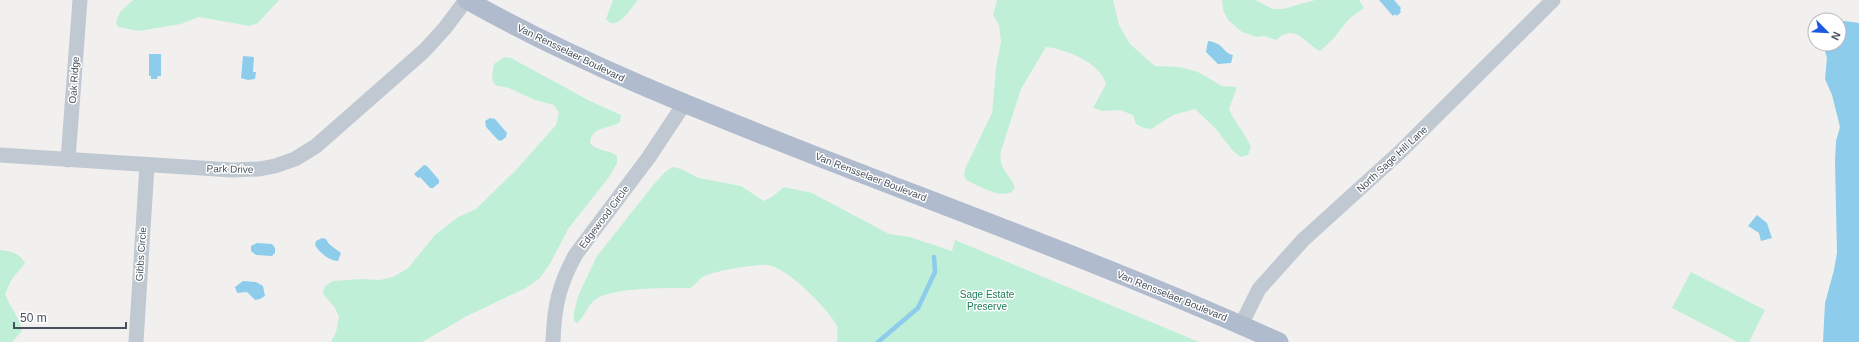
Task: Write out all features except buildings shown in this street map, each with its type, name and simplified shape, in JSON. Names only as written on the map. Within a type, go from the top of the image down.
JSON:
[{"type":"main road","name":"Van Rensselaer Boulevard","points":[[467,0],[570,53],[684,104],[1126,277],[1279,342]]},
{"type":"street","name":"Oak Ridge","points":[[68,160],[80,0]]},
{"type":"street","name":"Park Drive","points":[[0,156],[245,170],[275,166],[295,159],[316,146],[416,59],[445,28],[467,0]]},
{"type":"street","name":"North Sage Hill Lane","points":[[1241,325],[1259,289],[1303,240],[1399,153],[1553,0]]},
{"type":"street","name":"Edgewood Circle","points":[[553,342],[556,301],[568,268],[576,254],[649,157],[684,104]]},
{"type":"street","name":"Gibbs Circle","points":[[136,342],[147,165]]},
{"type":"green space","points":[[133,0],[279,0],[258,23],[250,26],[199,17],[181,24],[139,31],[118,27],[116,22],[120,12]]},
{"type":"green space","points":[[613,0],[638,0],[624,18],[615,23],[610,23],[606,19]]},
{"type":"green space","points":[[997,0],[1113,0],[1119,25],[1130,44],[1155,66],[1179,67],[1198,72],[1222,86],[1237,87],[1229,109],[1251,147],[1248,155],[1241,157],[1233,151],[1215,128],[1195,109],[1173,115],[1151,129],[1144,128],[1136,124],[1133,115],[1120,110],[1102,111],[1093,108],[1106,84],[1103,76],[1082,58],[1054,48],[1046,47],[1021,89],[1001,151],[1001,163],[1015,188],[1011,192],[1005,194],[991,192],[966,180],[964,175],[965,169],[992,113],[996,68],[1001,42],[999,25],[993,15]]},
{"type":"green space","points":[[1222,0],[1255,0],[1273,9],[1283,9],[1315,0],[1359,0],[1364,8],[1349,19],[1333,39],[1320,51],[1294,33],[1283,35],[1276,40],[1264,36],[1257,37],[1242,32],[1228,20],[1223,10]]},
{"type":"green space","points":[[504,57],[511,58],[590,101],[621,115],[620,122],[597,131],[591,137],[590,143],[593,146],[617,156],[617,163],[609,177],[568,229],[551,262],[540,278],[526,288],[467,316],[422,342],[331,342],[336,332],[339,317],[335,308],[324,295],[323,291],[325,286],[333,281],[362,279],[380,280],[393,277],[408,268],[435,235],[458,217],[476,209],[516,170],[556,125],[559,113],[554,105],[535,100],[509,88],[494,84],[492,78],[494,64]]},
{"type":"green space","name":"Sage Estate Preserve","points":[[673,167],[681,169],[699,178],[741,186],[764,201],[784,187],[812,193],[889,234],[910,237],[952,251],[955,240],[1199,342],[837,342],[837,326],[824,308],[785,272],[767,265],[743,267],[706,275],[690,288],[628,290],[605,295],[593,302],[577,323],[574,321],[574,312],[578,296],[597,256],[655,183],[666,171]]},
{"type":"green space","points":[[0,250],[14,253],[25,263],[12,279],[5,294],[22,331],[12,342],[0,342]]},
{"type":"green space","points":[[1691,272],[1765,310],[1749,342],[1738,342],[1672,308]]},
{"type":"water","points":[[1379,0],[1394,0],[1401,8],[1401,12],[1397,16],[1395,14],[1393,16]]},
{"type":"water","points":[[1847,21],[1859,23],[1859,342],[1823,342],[1825,303],[1837,253],[1835,161],[1836,141],[1840,127],[1832,95],[1825,79],[1827,58],[1825,52],[1847,52]]},
{"type":"water","points":[[1208,41],[1218,44],[1229,54],[1233,55],[1231,63],[1218,64],[1206,52]]},
{"type":"water","points":[[149,54],[161,54],[161,76],[158,76],[157,79],[151,79],[151,76],[149,76]]},
{"type":"water","points":[[243,56],[254,57],[253,72],[256,72],[255,79],[248,80],[241,78]]},
{"type":"water","points":[[490,118],[495,119],[507,133],[506,137],[501,141],[498,140],[486,127],[485,121]]},
{"type":"water","points":[[424,165],[427,166],[439,180],[439,183],[433,188],[430,188],[420,177],[418,178],[414,174]]},
{"type":"water","points":[[1757,215],[1767,223],[1772,238],[1761,241],[1759,233],[1748,226]]},
{"type":"water","points":[[322,238],[326,239],[329,244],[341,253],[338,261],[328,258],[316,247],[316,241]]},
{"type":"water","points":[[257,243],[272,244],[275,248],[275,253],[272,256],[256,255],[251,251],[251,246]]},
{"type":"water","points":[[243,281],[256,282],[263,286],[265,296],[255,300],[247,292],[237,293],[235,287]]},
{"type":"waterway","points":[[878,342],[918,308],[935,272],[934,257]]}]
